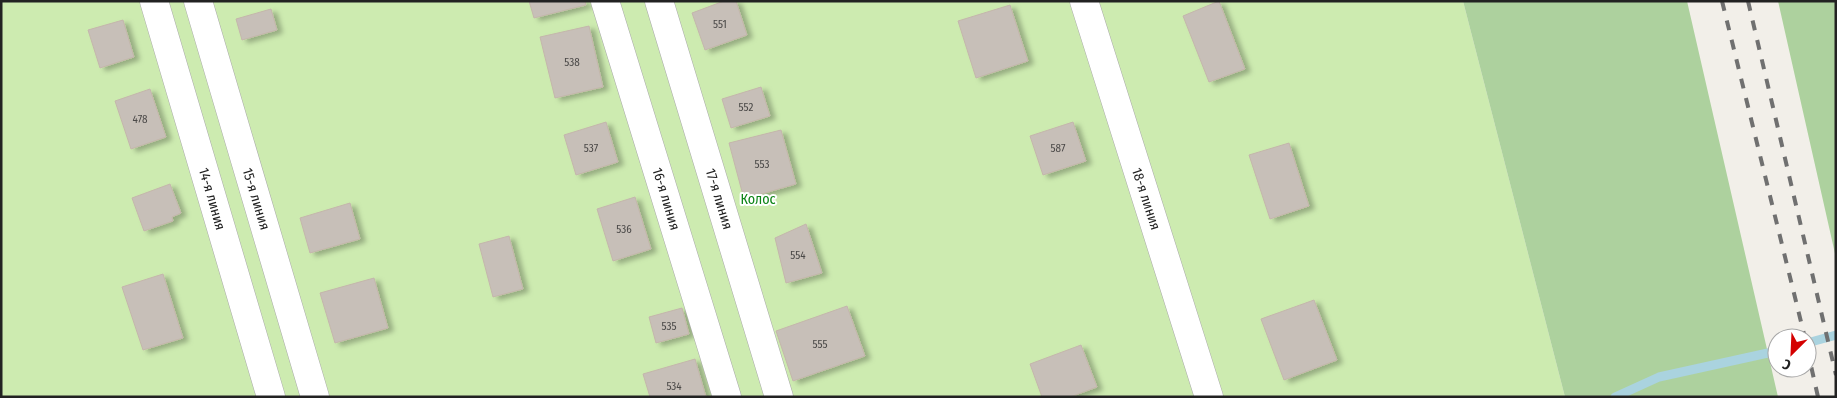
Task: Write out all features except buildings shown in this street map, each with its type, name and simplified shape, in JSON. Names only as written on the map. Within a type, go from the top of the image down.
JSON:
[{"type":"lane","name":"14-я линия","points":[[154,1],[271,397]]},
{"type":"lane","name":"15-я линия","points":[[198,1],[315,397]]},
{"type":"lane","name":"16-я линия","points":[[606,1],[727,397]]},
{"type":"lane","name":"17-я линия","points":[[658,1],[779,397]]},
{"type":"lane","name":"18-я линия","points":[[1084,1],[1209,397]]},
{"type":"green space","name":"Колос","points":[[1,1],[1463,1],[1565,397],[1,397]]},
{"type":"green space","points":[[1463,1],[1687,1],[1767,349],[1767,378],[1774,378],[1778,397],[1565,397]]},
{"type":"green space","points":[[1778,1],[1836,1],[1836,258]]},
{"type":"waterway","points":[[1817,340],[1836,335]]},
{"type":"waterway","points":[[1615,397],[1659,377],[1767,353]]},
{"type":"railway","points":[[1722,1],[1803,328]]},
{"type":"railway","points":[[1748,1],[1836,375]]},
{"type":"railway","points":[[1814,378],[1818,397]]}]
